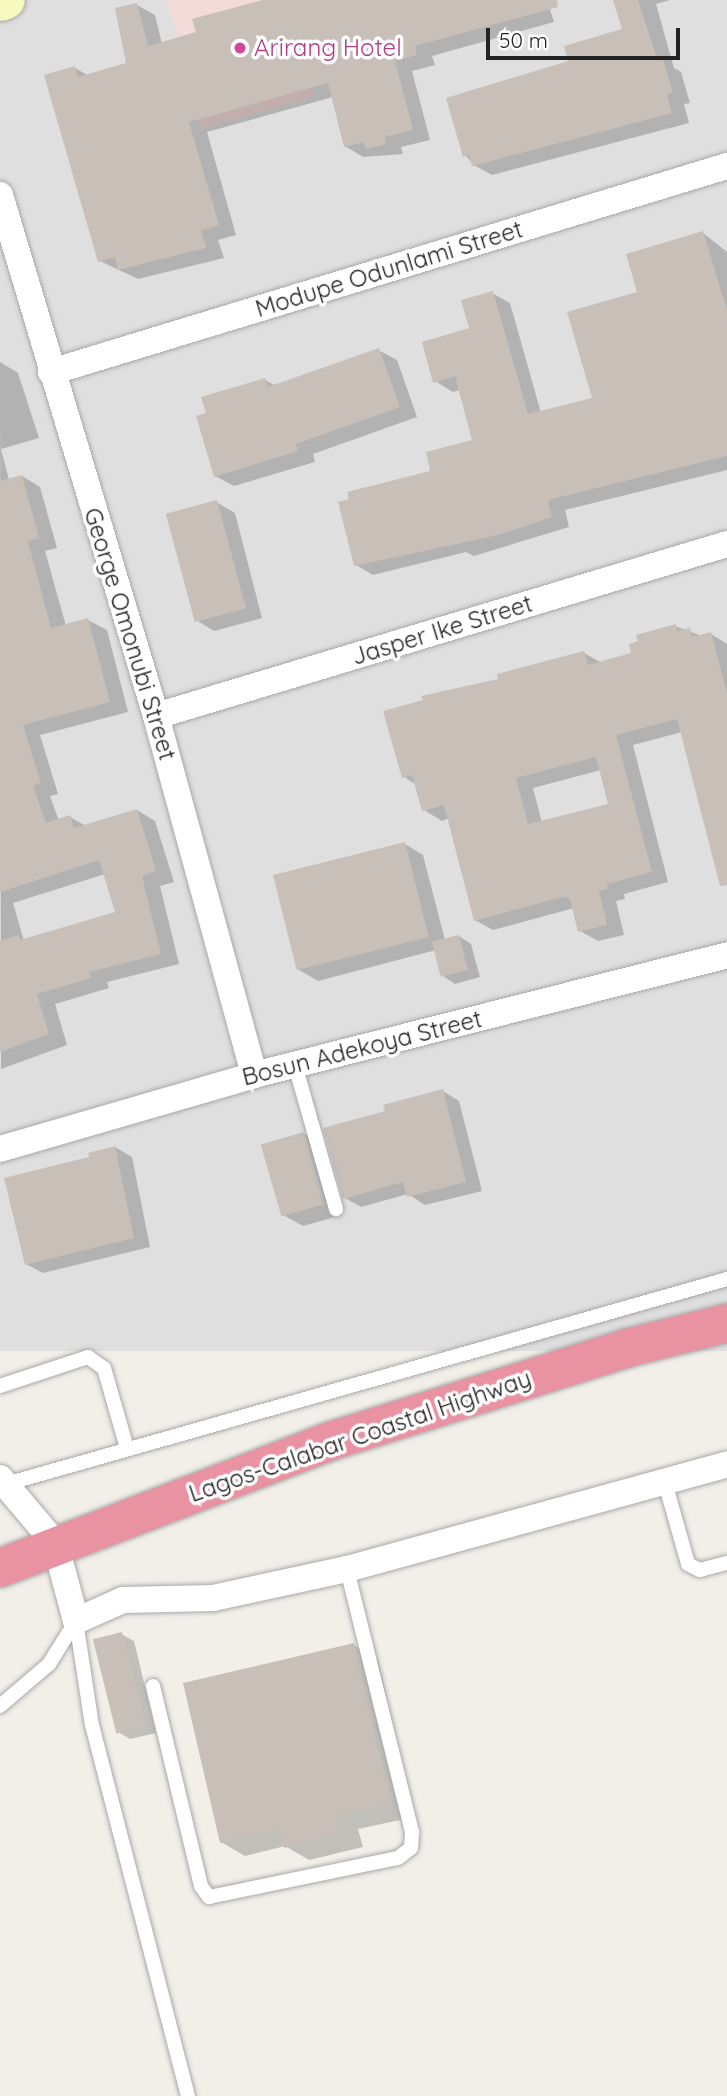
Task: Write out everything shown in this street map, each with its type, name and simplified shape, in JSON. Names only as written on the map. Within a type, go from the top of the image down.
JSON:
[{"type":"highway","name":"Lagos-Calabar Coastal Highway","points":[[0,1568],[55,1543],[331,1441],[626,1348],[727,1323]]},
{"type":"street","points":[[0,2],[6,0]]},
{"type":"street","name":"Modupe Odunlami Street","points":[[51,372],[727,166]]},
{"type":"street","name":"George Omonubi Street","points":[[0,195],[156,716],[254,1075]]},
{"type":"street","name":"Jasper Ike Street","points":[[156,716],[727,544]]},
{"type":"street","name":"Bosun Adekoya Street","points":[[0,1149],[254,1075],[727,955]]},
{"type":"street","points":[[3,1481],[55,1543],[76,1621],[123,1600],[213,1598],[347,1569],[664,1479],[727,1464]]},
{"type":"lane","points":[[295,1065],[336,1209]]},
{"type":"lane","points":[[3,1481],[727,1279]]},
{"type":"lane","points":[[0,1386],[88,1357],[104,1368],[127,1448]]},
{"type":"lane","points":[[664,1479],[688,1564],[700,1570],[727,1563]]},
{"type":"lane","points":[[153,1686],[201,1886],[209,1897],[398,1858],[411,1848],[412,1832],[347,1569]]},
{"type":"lane","points":[[0,1706],[49,1664],[76,1621]]},
{"type":"lane","points":[[76,1621],[98,1750],[188,2096]]},
{"type":"shaded area","points":[[0,0],[727,0],[727,1351],[0,1351]]},
{"type":"shaded area","name":"Arirang Hotel","points":[[167,0],[287,0],[315,96],[202,128]]},
{"type":"building","points":[[263,0],[557,0],[558,7],[415,46],[417,55],[395,61],[413,130],[384,137],[386,144],[366,149],[364,142],[344,147],[328,83],[189,122],[219,225],[201,230],[206,248],[118,270],[115,257],[98,262],[44,75],[75,66],[78,77],[126,63],[115,8],[137,3],[148,46],[196,32],[192,19]]},
{"type":"building","points":[[613,0],[638,0],[658,61],[663,60],[673,93],[667,94],[672,113],[472,166],[469,155],[463,157],[446,98],[568,61],[564,46],[622,29]]},
{"type":"building","points":[[703,231],[727,310],[727,456],[548,500],[552,517],[498,535],[354,566],[338,502],[349,499],[347,492],[430,471],[426,452],[472,440],[455,376],[433,383],[422,342],[469,328],[461,300],[493,291],[528,414],[592,398],[567,312],[637,292],[626,254]]},
{"type":"building","points":[[379,348],[400,407],[296,444],[298,451],[214,477],[196,416],[206,413],[201,397],[265,378],[268,387]]},
{"type":"building","points":[[22,475],[39,538],[28,541],[51,628],[88,618],[110,702],[23,725],[41,783],[33,786],[46,823],[70,815],[74,828],[137,809],[156,871],[142,876],[161,954],[89,972],[91,978],[37,994],[49,1034],[0,1052],[0,941],[19,935],[20,940],[115,912],[99,860],[0,892],[0,481]]},
{"type":"building","points":[[217,500],[246,608],[195,622],[166,514]]},
{"type":"building","points":[[676,624],[677,631],[690,628],[692,637],[711,632],[727,693],[727,885],[720,886],[677,719],[616,735],[652,872],[607,884],[608,889],[599,891],[607,925],[578,932],[570,899],[562,897],[474,921],[444,805],[422,811],[412,775],[402,778],[383,711],[423,700],[421,696],[498,679],[497,674],[584,651],[588,665],[631,653],[629,644],[638,641],[636,635]],"holes":[[[596,757],[608,804],[528,824],[516,778]]]},
{"type":"building","points":[[405,842],[429,937],[297,970],[273,875]]},
{"type":"building","points":[[459,935],[468,970],[441,977],[432,942]]},
{"type":"building","points":[[443,1089],[466,1182],[407,1197],[403,1182],[343,1199],[323,1128],[385,1111],[383,1105]]},
{"type":"building","points":[[304,1132],[325,1204],[281,1216],[261,1144]]},
{"type":"building","points":[[115,1146],[134,1238],[25,1265],[4,1178],[89,1157],[88,1153]]},
{"type":"building","points":[[122,1632],[145,1726],[116,1733],[93,1639]]},
{"type":"building","points":[[354,1643],[391,1804],[336,1816],[340,1834],[284,1848],[280,1829],[220,1843],[183,1683]]},
{"type":"place","name":"Arirang Hotel","points":[[240,48]]}]
